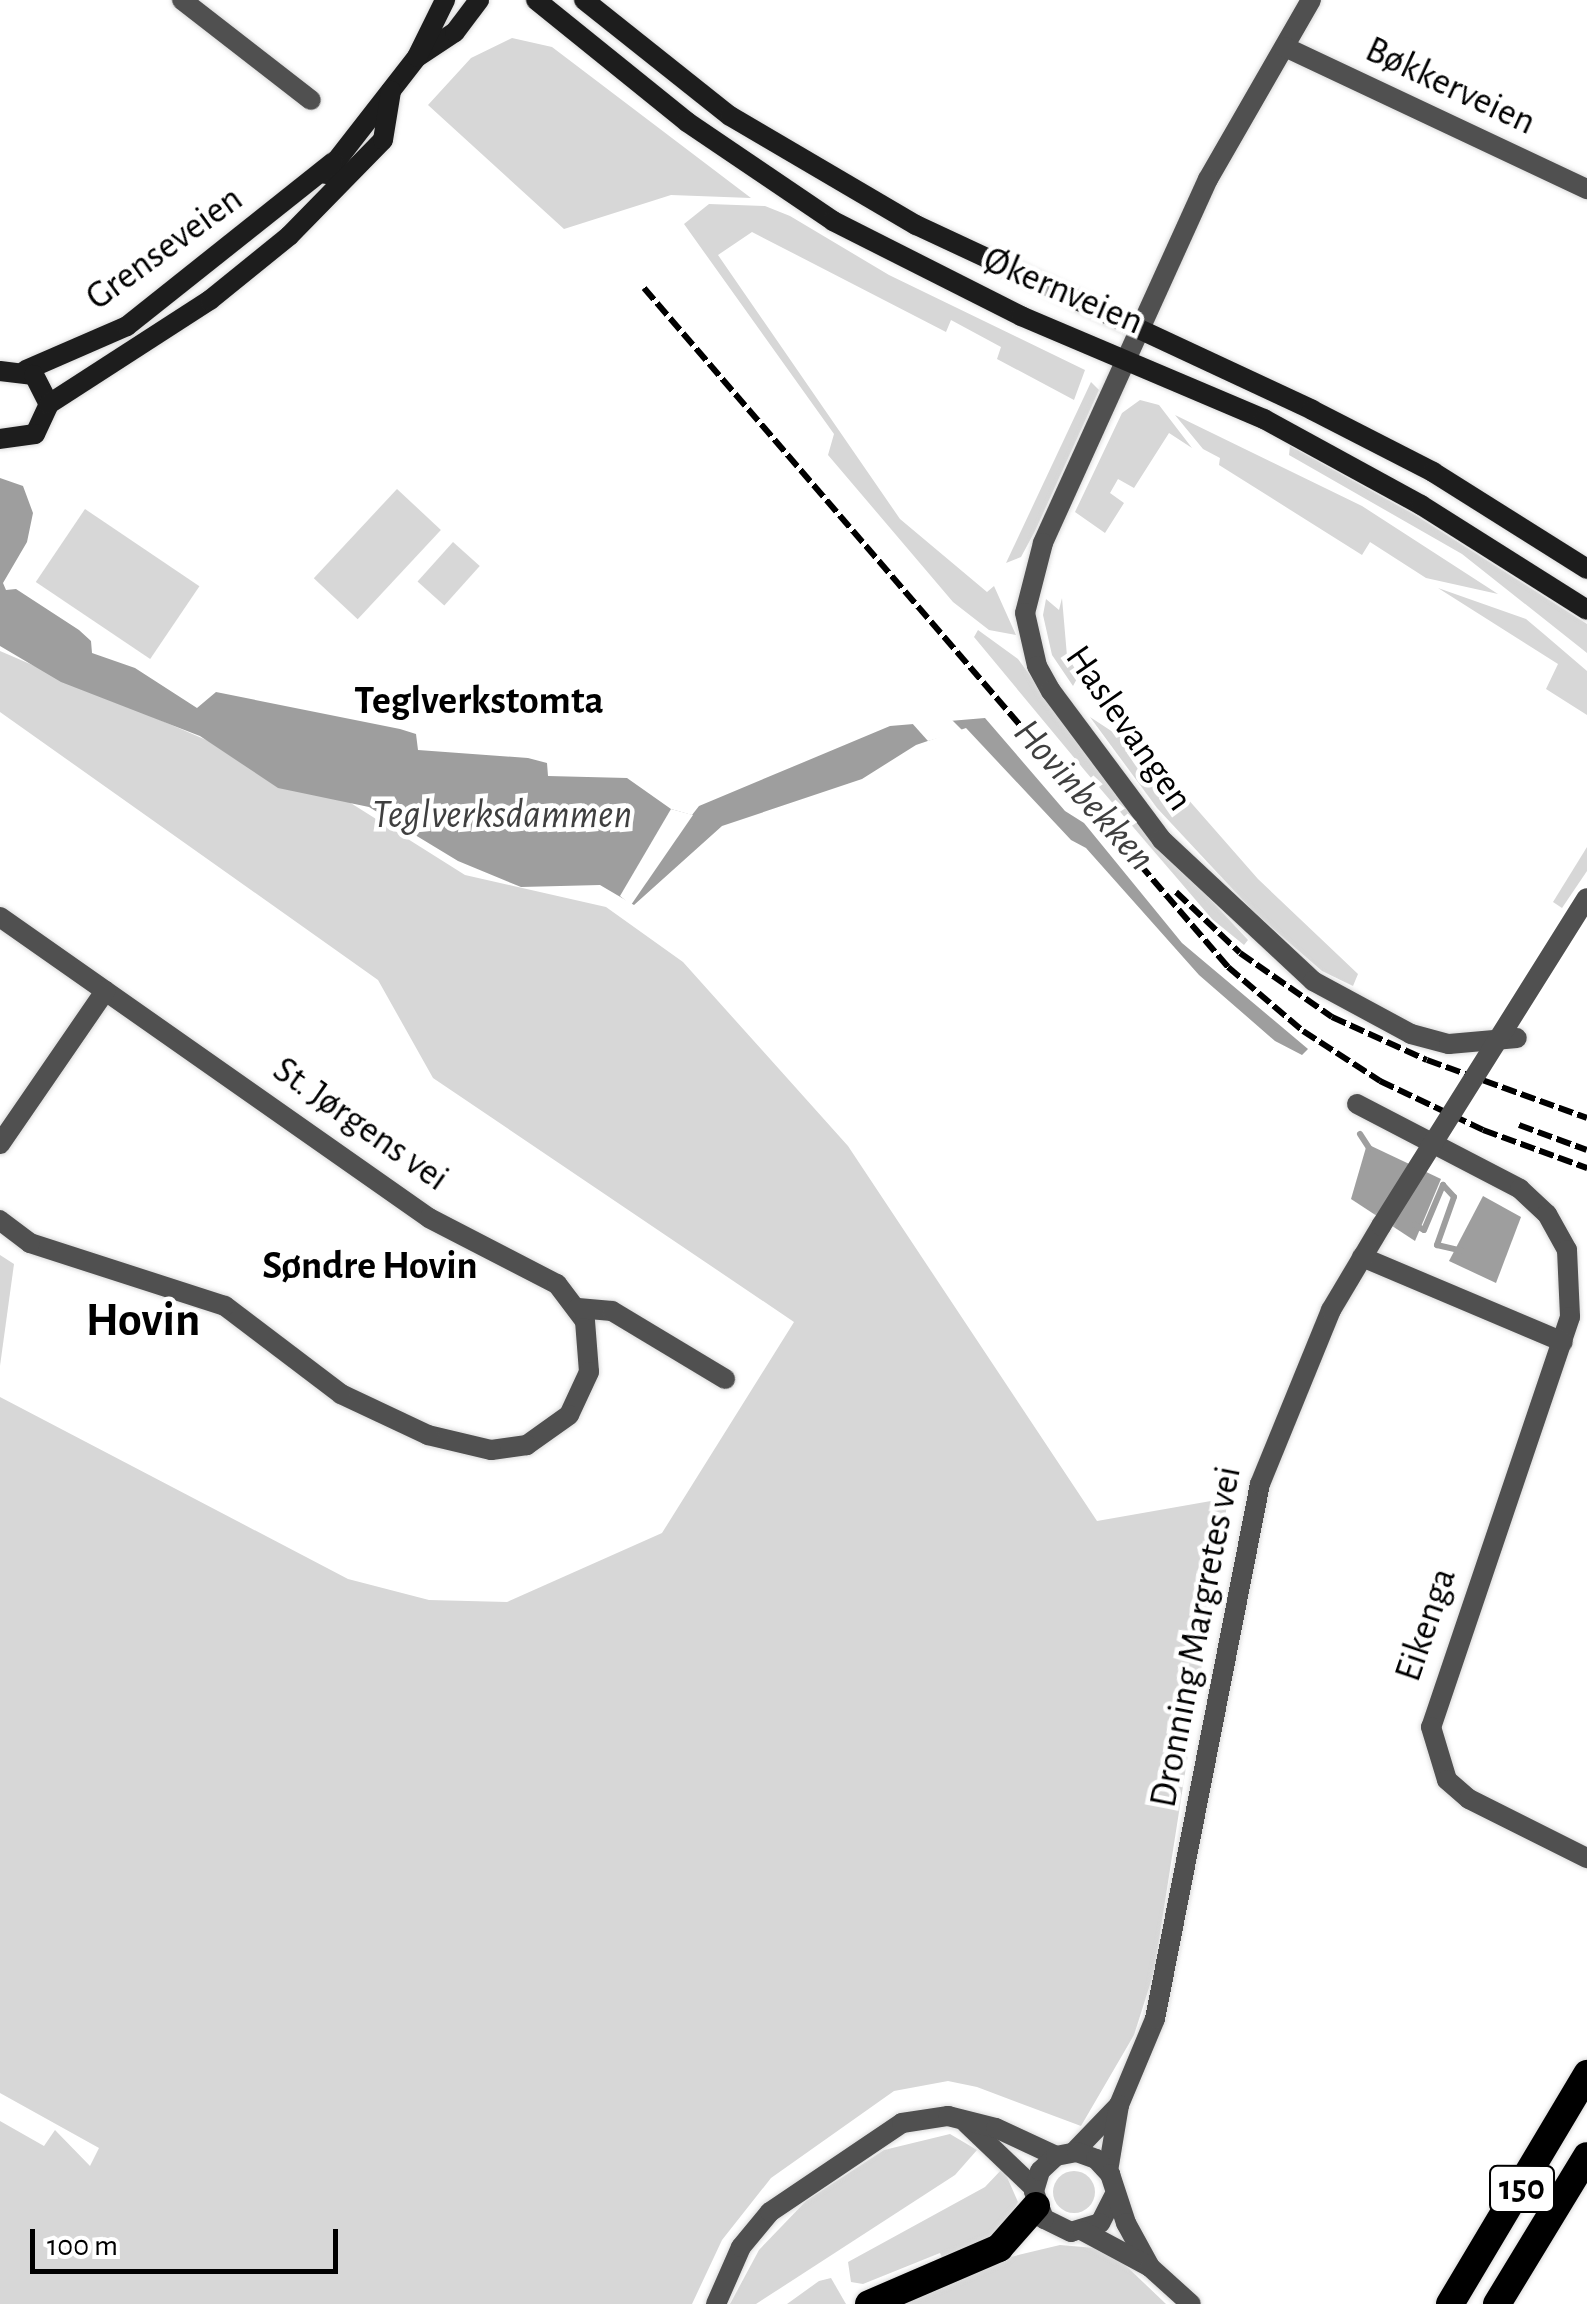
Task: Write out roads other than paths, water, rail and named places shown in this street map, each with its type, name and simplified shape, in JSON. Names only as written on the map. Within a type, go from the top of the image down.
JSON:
[{"type":"highway","name":"150","points":[[1450,2303],[1587,2074]]},
{"type":"highway","name":"150","points":[[1497,2304],[1587,2156]]},
{"type":"highway","points":[[869,2304],[999,2248],[1036,2197]]},
{"type":"main road","name":"Grenseveien","points":[[288,236],[333,162],[418,57],[446,0]]},
{"type":"main road","name":"Grenseveien","points":[[418,57],[455,32],[479,0]]},
{"type":"main road","name":"Økernveien","points":[[536,0],[687,122],[833,221],[964,289],[1212,394],[1370,476],[1587,610]]},
{"type":"main road","name":"Økernveien","points":[[584,0],[699,93],[798,158],[944,239],[1140,328],[1433,472],[1587,568]]},
{"type":"main road","name":"Grenseveien","points":[[0,439],[34,434],[49,404],[210,300],[288,236],[382,140],[391,91]]},
{"type":"main road","name":"Grenseveien","points":[[9,368],[127,326],[333,162]]},
{"type":"main road","points":[[9,368],[42,383],[49,404]]},
{"type":"street","points":[[182,0],[310,100]]},
{"type":"street","name":"Haslevangen","points":[[1311,0],[1208,179],[1029,582],[1026,613],[1037,666],[1162,840],[1313,981],[1411,1034],[1449,1044],[1517,1038]]},
{"type":"street","name":"Bøkkerveien","points":[[1284,47],[1587,189]]},
{"type":"street","name":"Dronning Margretes vei","points":[[1150,2267],[1114,2196],[1108,2171],[1119,2105],[1146,2044],[1173,1955],[1228,1628],[1260,1484],[1278,1427],[1362,1257],[1587,898]]},
{"type":"street","name":"St. Jørgens vei","points":[[0,918],[430,1218],[542,1274],[578,1308],[612,1311],[724,1379]]},
{"type":"street","points":[[0,1144],[105,991]]},
{"type":"street","name":"Eikenga","points":[[1357,1104],[1504,1179],[1547,1214],[1572,1268],[1573,1304],[1563,1342],[1431,1726],[1447,1780],[1469,1799],[1587,1858]]},
{"type":"street","points":[[0,1220],[30,1243],[225,1306],[360,1406],[428,1436],[491,1450],[539,1440],[578,1404],[591,1349],[578,1308]]},
{"type":"street","points":[[1362,1257],[1563,1342]]},
{"type":"street","name":"Dronning Margretes vei","points":[[1036,2197],[1065,2154],[1119,2105]]},
{"type":"street","points":[[716,2304],[756,2228],[812,2179],[902,2122],[932,2115],[965,2121],[1065,2154],[1094,2157],[1108,2171]]},
{"type":"street","name":"Dronning Margretes vei","points":[[965,2121],[1036,2197],[1056,2228],[1083,2232],[1150,2267],[1192,2304]]},
{"type":"street","points":[[1083,2232],[1103,2220],[1114,2196]]},
{"type":"water","name":"Teglverksdammen","points":[[0,478],[23,486],[33,513],[27,542],[3,583],[6,590],[16,589],[79,630],[91,641],[92,653],[135,668],[197,708],[216,692],[400,729],[416,734],[418,750],[528,758],[547,763],[548,776],[627,778],[671,809],[692,815],[699,806],[890,726],[985,718],[1065,811],[1084,823],[1182,943],[1308,1049],[1302,1055],[1275,1041],[1199,975],[1086,848],[1071,840],[966,728],[916,745],[862,779],[722,826],[634,905],[600,885],[521,887],[458,861],[369,807],[278,788],[200,736],[61,682],[0,646]]},
{"type":"water","points":[[1367,1144],[1441,1179],[1415,1241],[1351,1199]]},
{"type":"water","points":[[1483,1196],[1521,1217],[1496,1283],[1449,1261]]},
{"type":"waterway","name":"Hovinbekken","points":[[1360,1134],[1369,1148]]},
{"type":"waterway","name":"Hovinbekken","points":[[1415,1225],[1424,1230],[1443,1185],[1454,1197],[1437,1245],[1462,1251]]},
{"type":"railway","points":[[644,288],[1228,967],[1303,1031],[1380,1081],[1483,1130],[1587,1168]]},
{"type":"railway","points":[[1176,892],[1240,953],[1332,1017],[1427,1060],[1587,1118]]},
{"type":"railway","points":[[1519,1125],[1587,1150]]},
{"type":"district","name":"Teglverkstomta","points":[[479,701]]},
{"type":"district","name":"Søndre Hovin","points":[[370,1266]]},
{"type":"district","name":"Hovin","points":[[143,1322]]}]
